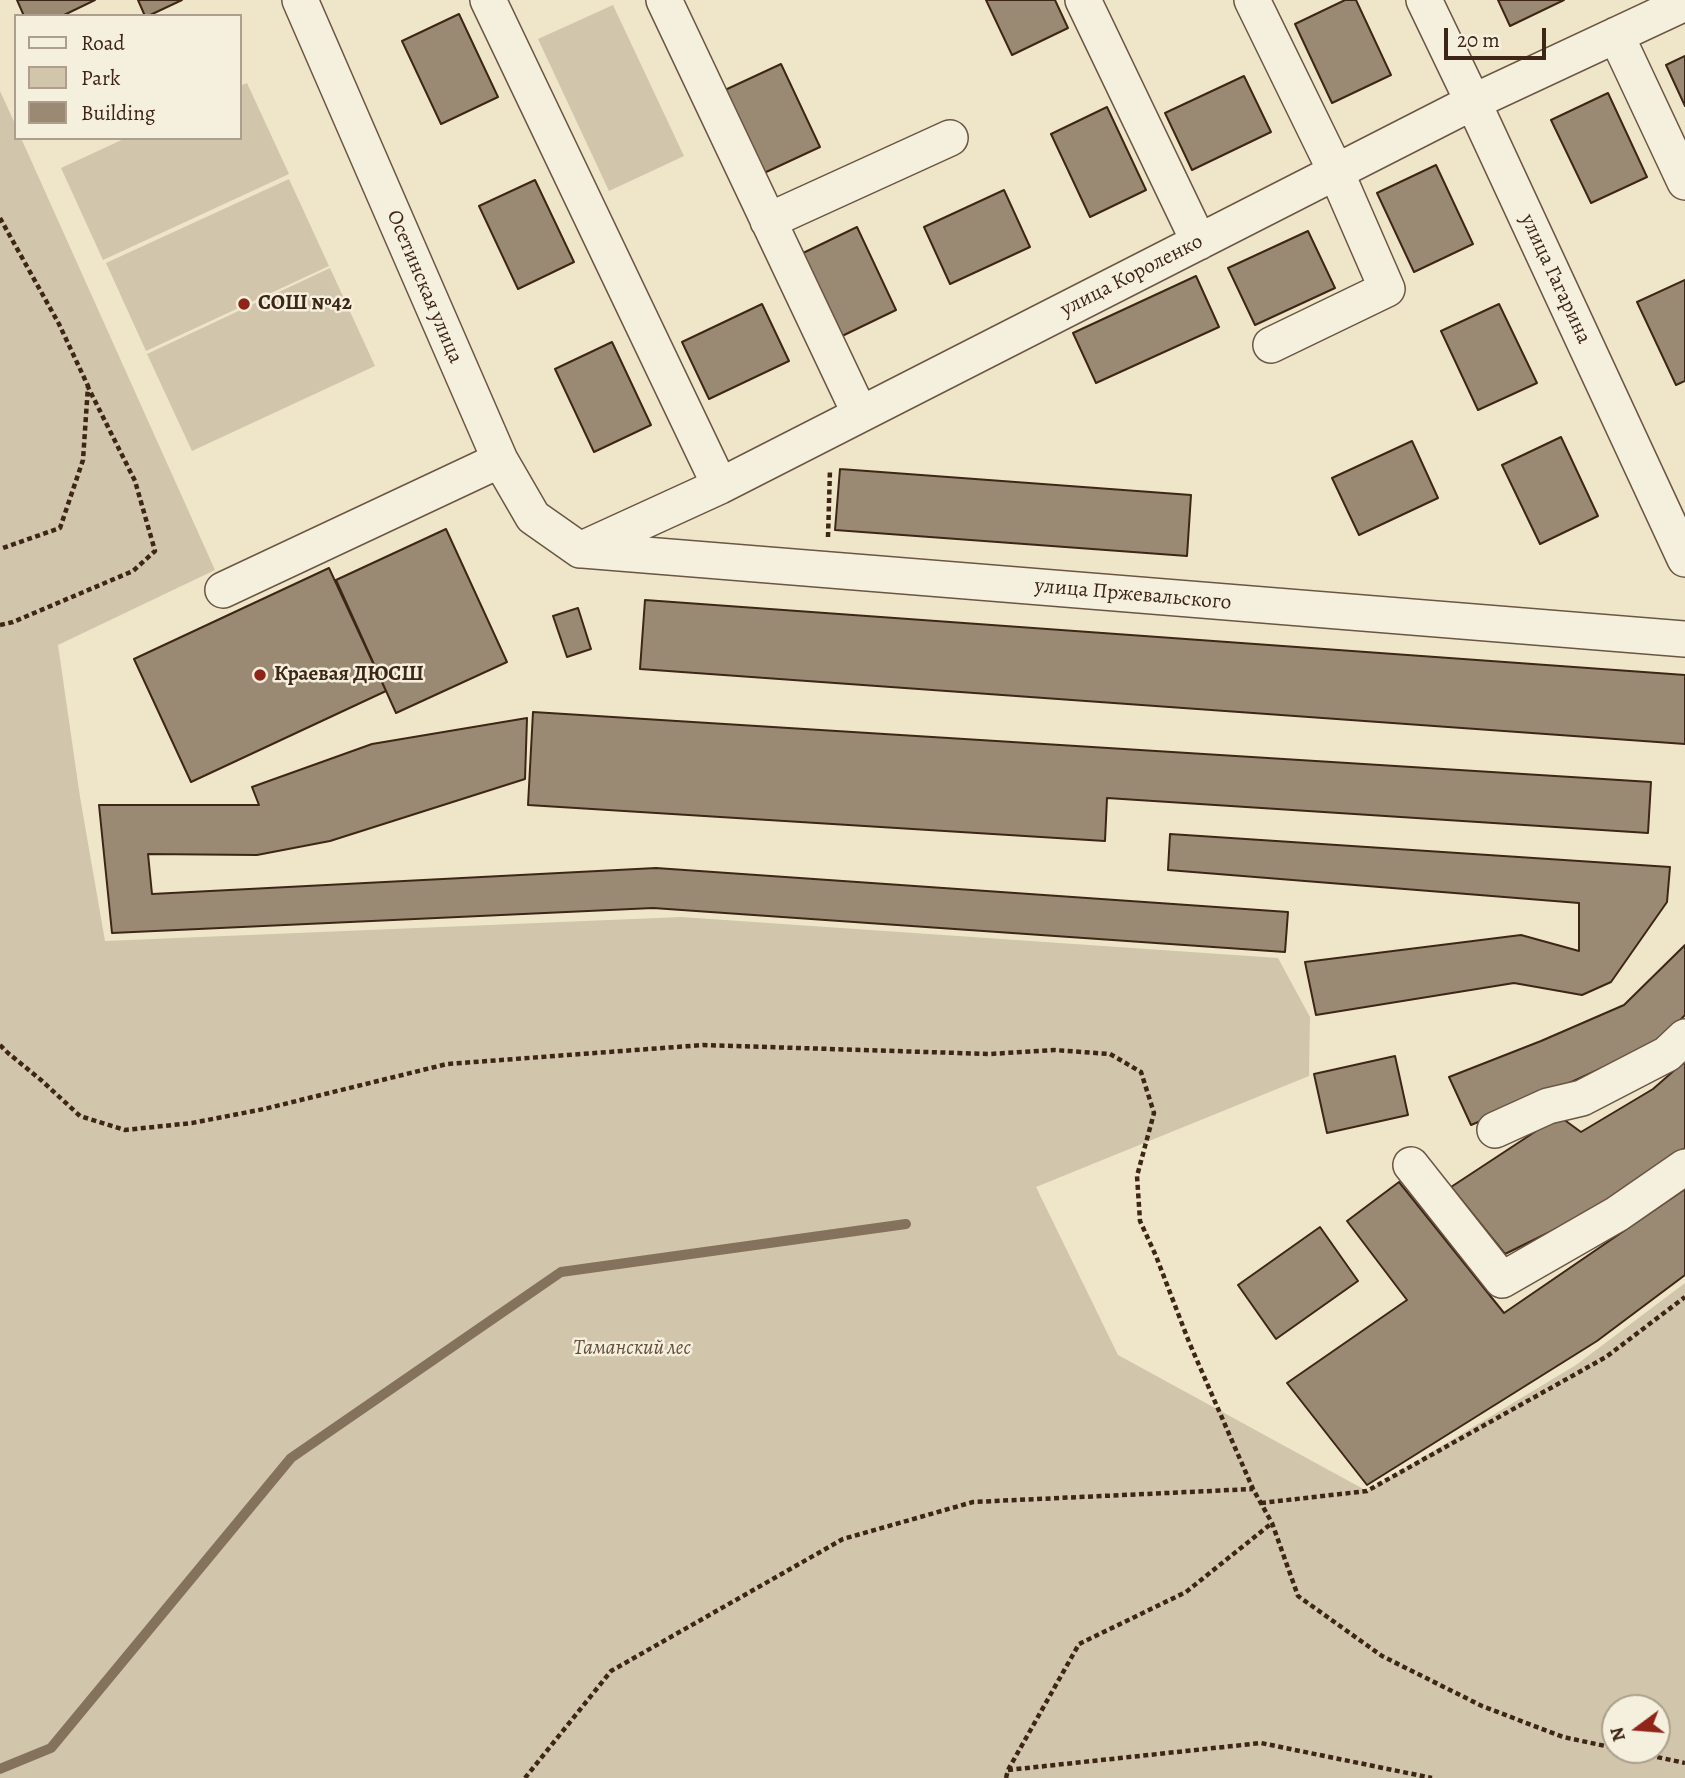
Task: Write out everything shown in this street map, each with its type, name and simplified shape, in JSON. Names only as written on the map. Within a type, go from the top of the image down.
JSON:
[{"type":"street","name":"Осетинская улица","points":[[300,0],[500,460],[533,517],[580,550]]},
{"type":"street","points":[[488,0],[720,486]]},
{"type":"street","points":[[664,0],[860,415]]},
{"type":"street","points":[[1083,0],[1199,242]]},
{"type":"street","points":[[1252,0],[1336,172],[1387,289],[1271,345]]},
{"type":"street","name":"улица Гагарина","points":[[1424,0],[1685,559]]},
{"type":"street","name":"улица Короленко","points":[[580,550],[720,486],[1473,102],[1685,3]]},
{"type":"street","points":[[1616,35],[1685,182]]},
{"type":"street","points":[[768,221],[950,138]]},
{"type":"street","points":[[223,590],[500,460]]},
{"type":"street","name":"улица Пржевальского","points":[[580,550],[1685,639]]},
{"type":"street","points":[[1495,1130],[1548,1106],[1582,1098],[1667,1054],[1685,1037]]},
{"type":"street","points":[[1412,1165],[1502,1280],[1617,1214],[1685,1167]]},
{"type":"path","points":[[0,218],[59,324],[135,481],[155,551],[133,571],[13,622],[0,625]]},
{"type":"path","points":[[0,550],[60,528],[83,460],[88,386]]},
{"type":"path","points":[[0,1045],[80,1116],[125,1130],[192,1123],[264,1109],[447,1064],[703,1045],[990,1054],[1054,1050],[1110,1054],[1141,1072],[1154,1113],[1137,1176],[1140,1221],[1253,1489],[1272,1523],[1298,1596],[1382,1656],[1482,1706],[1563,1737],[1601,1745]]},
{"type":"path","points":[[1261,1503],[1367,1491],[1606,1357],[1685,1297]]},
{"type":"path","points":[[525,1778],[611,1671],[843,1539],[972,1502],[1253,1489]]},
{"type":"path","points":[[1006,1778],[1079,1644],[1186,1592],[1272,1523]]},
{"type":"path","points":[[1008,1770],[1261,1743],[1432,1778]]},
{"type":"green space","points":[[613,5],[684,156],[609,191],[538,39]]},
{"type":"green space","points":[[247,83],[289,174],[103,260],[61,168],[122,140],[242,140],[242,85]]},
{"type":"green space","name":"Таманский лес","points":[[0,91],[14,122],[14,140],[22,140],[215,570],[58,645],[80,797],[105,941],[681,917],[1278,958],[1310,1017],[1309,1076],[1036,1187],[1118,1355],[1367,1491],[1576,1365],[1685,1283],[1685,1778],[0,1778]]},
{"type":"green space","points":[[289,179],[329,266],[146,351],[106,263]]},
{"type":"green space","points":[[330,268],[375,366],[192,451],[147,354]]},
{"type":"building","points":[[17,0],[95,0],[66,14],[23,14]]},
{"type":"building","points":[[138,0],[182,0],[152,14],[144,14]]},
{"type":"building","points":[[986,0],[1055,0],[1068,28],[1012,55]]},
{"type":"building","points":[[1345,0],[1356,0],[1391,75],[1332,103],[1295,24]]},
{"type":"building","points":[[1498,0],[1564,0],[1510,26]]},
{"type":"building","points":[[459,14],[498,97],[441,124],[402,41]]},
{"type":"building","points":[[1685,56],[1685,106],[1666,65]]},
{"type":"building","points":[[781,64],[820,147],[764,173],[725,90]]},
{"type":"building","points":[[1244,76],[1271,132],[1192,170],[1165,113]]},
{"type":"building","points":[[1608,93],[1647,177],[1591,203],[1551,120]]},
{"type":"building","points":[[1107,107],[1146,190],[1090,217],[1051,134]]},
{"type":"building","points":[[1436,165],[1473,244],[1414,272],[1377,193]]},
{"type":"building","points":[[535,180],[574,262],[518,289],[479,206]]},
{"type":"building","points":[[1004,190],[1030,247],[950,284],[924,227]]},
{"type":"building","points":[[857,227],[896,310],[840,337],[801,254]]},
{"type":"building","points":[[1308,231],[1335,288],[1255,325],[1228,268]]},
{"type":"building","points":[[1196,276],[1219,327],[1096,383],[1073,333]]},
{"type":"building","points":[[1685,280],[1685,381],[1676,385],[1637,302]]},
{"type":"building","points":[[762,304],[789,361],[709,399],[682,342]]},
{"type":"building","points":[[1499,304],[1537,383],[1478,410],[1441,331]]},
{"type":"building","points":[[612,342],[651,425],[594,452],[555,369]]},
{"type":"building","points":[[1561,437],[1598,516],[1540,544],[1502,465]]},
{"type":"building","points":[[1412,441],[1438,498],[1359,535],[1332,478]]},
{"type":"building","points":[[840,469],[1191,495],[1187,556],[835,530]]},
{"type":"building","name":"Краевая ДЮСШ","points":[[446,529],[507,662],[396,713],[336,580]]},
{"type":"building","name":"Краевая ДЮСШ","points":[[329,568],[386,691],[191,782],[134,659]]},
{"type":"building","points":[[645,600],[1685,675],[1685,744],[640,669]]},
{"type":"building","points":[[578,608],[591,649],[567,657],[553,616]]},
{"type":"building","points":[[533,712],[1651,782],[1648,833],[1107,798],[1105,841],[528,805]]},
{"type":"building","points":[[527,718],[525,779],[330,841],[257,855],[148,854],[152,894],[656,868],[1288,912],[1285,952],[653,908],[112,933],[99,805],[259,805],[252,787],[372,744]]},
{"type":"building","points":[[1170,834],[1670,867],[1667,902],[1611,982],[1582,995],[1514,983],[1316,1015],[1305,962],[1521,935],[1579,951],[1579,903],[1168,870]]},
{"type":"building","points":[[1685,945],[1685,1015],[1659,1042],[1471,1125],[1449,1077],[1624,1005]]},
{"type":"building","points":[[1395,1056],[1408,1115],[1327,1133],[1314,1074]]},
{"type":"building","points":[[1685,1061],[1685,1148],[1613,1201],[1505,1254],[1451,1187],[1559,1116],[1581,1132],[1653,1089]]},
{"type":"building","points":[[1399,1182],[1504,1313],[1685,1189],[1685,1275],[1597,1341],[1367,1485],[1287,1383],[1407,1300],[1347,1221]]},
{"type":"building","points":[[1320,1227],[1358,1281],[1276,1339],[1238,1285]]},
{"type":"waterway","points":[[0,1769],[51,1748],[291,1458],[561,1272],[906,1224]]},
{"type":"place","name":"СОШ №42","points":[[244,304]]},
{"type":"place","name":"Краевая ДЮСШ","points":[[260,675]]}]
